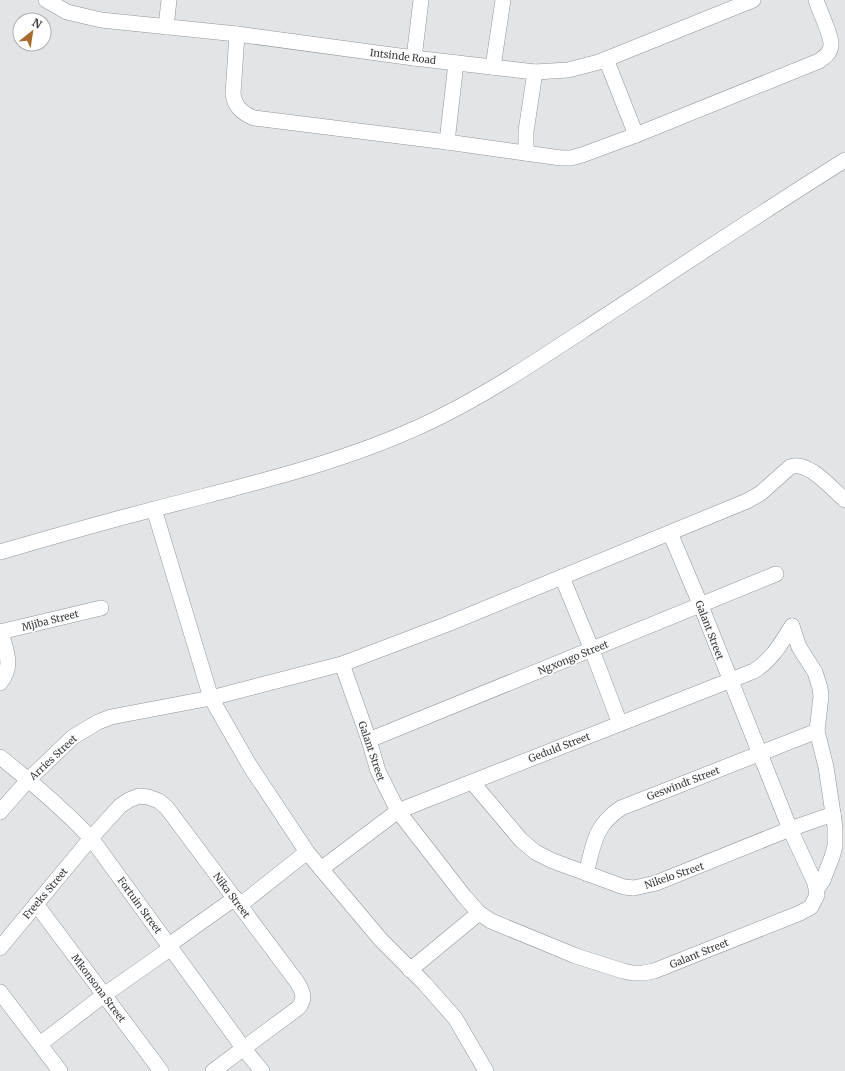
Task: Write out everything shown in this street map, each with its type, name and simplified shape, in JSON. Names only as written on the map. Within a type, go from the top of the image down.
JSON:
[{"type":"street","name":"Intsinde Road","points":[[46,0],[68,12],[84,17],[237,34],[414,58],[535,72],[568,70],[582,67],[606,59],[753,0]]},
{"type":"street","points":[[166,27],[169,0]]},
{"type":"street","points":[[414,58],[421,0]]},
{"type":"street","points":[[493,67],[503,0]]},
{"type":"street","points":[[237,34],[233,94],[234,101],[238,109],[254,118],[447,142],[526,154],[570,158],[636,135],[812,64],[825,57],[831,46],[830,38],[816,0]]},
{"type":"street","points":[[606,59],[636,135]]},
{"type":"street","points":[[447,142],[456,63]]},
{"type":"street","points":[[526,154],[528,116],[535,72]]},
{"type":"street","points":[[0,552],[154,509],[264,481],[359,451],[421,426],[479,396],[540,360],[742,226],[845,160]]},
{"type":"street","points":[[211,698],[342,664],[444,625],[747,501],[761,493],[790,467],[795,465],[808,468],[845,500]]},
{"type":"street","points":[[154,509],[211,698],[250,766],[307,852],[381,940],[434,993],[455,1018],[486,1071]]},
{"type":"street","name":"Galant Street","points":[[342,664],[369,740],[378,771],[398,811],[452,882],[479,913],[509,928],[576,956],[633,974],[643,974],[806,911],[817,895],[817,889],[790,829],[701,606],[670,533]]},
{"type":"street","name":"Ngxongo Street","points":[[369,740],[701,606],[776,574]]},
{"type":"street","points":[[562,577],[620,724]]},
{"type":"street","name":"Mjiba Street","points":[[0,632],[100,608]]},
{"type":"street","name":"Geduld Street","points":[[321,869],[398,811],[754,671],[762,666],[776,652],[792,626],[799,647],[815,672],[820,688],[821,696],[817,731]]},
{"type":"street","points":[[0,632],[8,658],[7,674],[0,683]]},
{"type":"street","name":"Arries Street","points":[[0,812],[28,780],[72,737],[98,722],[111,717],[211,698]]},
{"type":"street","points":[[817,731],[826,767],[835,838],[832,857],[823,880],[817,889]]},
{"type":"street","name":"Geswindt Street","points":[[586,873],[596,837],[605,821],[612,814],[631,803],[817,731]]},
{"type":"street","name":"Fortuin Street","points":[[0,757],[75,821],[91,838],[244,1049],[262,1071]]},
{"type":"street","name":"Nikelo Street","points":[[472,782],[521,840],[535,852],[543,857],[624,887],[634,888],[656,883],[694,869],[790,829],[833,814]]},
{"type":"street","name":"Nika Street","points":[[91,838],[120,806],[129,800],[139,796],[148,797],[159,801],[167,808],[297,982],[302,989],[304,999],[302,1004],[244,1049]]},
{"type":"street","name":"Freeks Street","points":[[0,948],[91,838]]},
{"type":"street","points":[[40,1044],[170,946],[307,852]]},
{"type":"street","name":"Mkonsona Street","points":[[36,904],[162,1071]]},
{"type":"street","points":[[410,970],[479,913]]},
{"type":"street","points":[[0,992],[60,1071]]},
{"type":"street","points":[[213,1071],[244,1049]]}]
